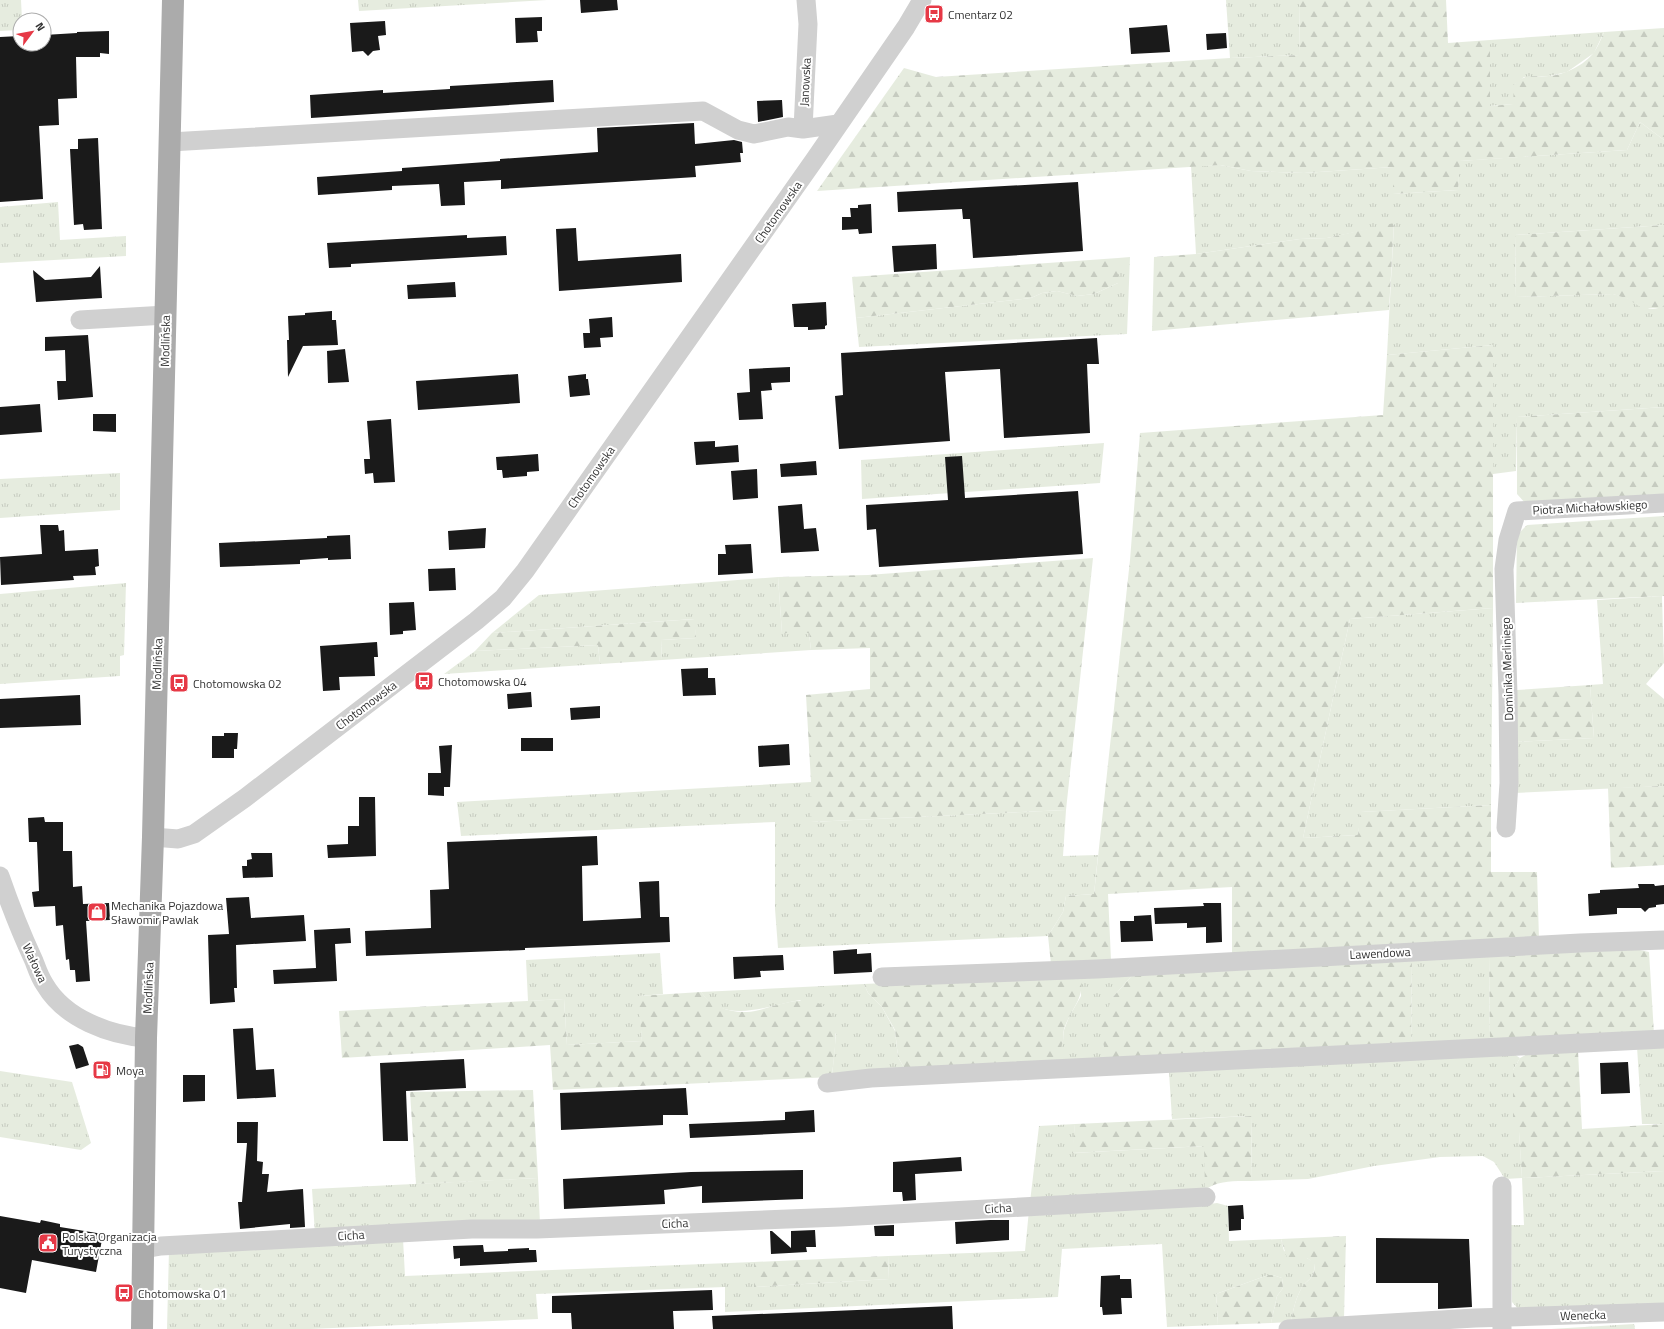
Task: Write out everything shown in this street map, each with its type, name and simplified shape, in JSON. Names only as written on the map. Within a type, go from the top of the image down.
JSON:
[{"type":"main road","name":"Modlińska","points":[[142,1329],[146,1038],[153,837],[173,0]]},
{"type":"street","name":"Janowska","points":[[803,129],[808,24],[806,0]]},
{"type":"street","name":"Chotomowska","points":[[153,837],[178,839],[194,834],[245,798],[476,621],[503,598],[525,571],[906,27],[922,0]]},
{"type":"street","points":[[170,142],[703,111],[738,130],[754,134],[788,127],[803,129],[838,124]]},
{"type":"street","points":[[80,320],[166,315]]},
{"type":"street","name":"Piotra Michałowskiego","points":[[1517,511],[1664,503]]},
{"type":"street","name":"Dominika Merliniego","points":[[1506,828],[1509,783],[1504,569],[1508,540],[1517,511]]},
{"type":"street","name":"Wałowa","points":[[0,876],[18,928],[45,986],[56,999],[74,1015],[96,1027],[127,1036],[146,1038]]},
{"type":"street","name":"Lawendowa","points":[[882,977],[1097,969],[1580,943],[1664,940]]},
{"type":"street","points":[[827,1083],[871,1078],[1664,1039]]},
{"type":"street","points":[[1502,1186],[1502,1324]]},
{"type":"street","name":"Cicha","points":[[144,1249],[161,1246],[472,1229],[538,1229],[840,1217],[1206,1197]]},
{"type":"street","name":"Wenecka","points":[[1288,1329],[1502,1324],[1664,1312]]},
{"type":"green space","points":[[0,0],[21,0],[22,12],[12,12],[12,30],[0,31]]},
{"type":"green space","points":[[358,0],[547,0],[359,11]]},
{"type":"green space","points":[[1226,0],[1300,0],[1299,55],[1230,58]]},
{"type":"green space","points":[[1300,0],[1446,0],[1448,43],[1490,40],[1490,106],[1513,104],[1514,85],[1522,78],[1561,74],[1580,65],[1594,52],[1604,32],[1664,28],[1664,140],[1640,122],[1627,150],[1460,161],[1458,190],[1393,194],[1393,167],[1304,173],[1251,171],[1220,165],[817,191],[904,68],[936,77],[1299,55]]},
{"type":"green space","points":[[1604,32],[1594,53],[1567,72],[1549,76],[1524,77],[1514,85],[1514,104],[1489,106],[1490,40]]},
{"type":"green space","points":[[1640,122],[1664,140],[1664,225],[1515,235],[1516,297],[1613,294],[1629,299],[1650,309],[1659,308],[1664,305],[1664,407],[1517,417],[1516,471],[1493,474],[1493,345],[1387,355],[1394,224],[1327,238],[1300,239],[1196,254],[1191,166],[1220,165],[1251,171],[1304,173],[1393,167],[1393,194],[1458,190],[1459,161],[1627,150]]},
{"type":"green space","points":[[58,202],[60,240],[126,236],[126,256],[0,263],[0,207]]},
{"type":"green space","points":[[1394,223],[1389,310],[1152,331],[1154,257],[1196,254],[1300,239],[1327,238]]},
{"type":"green space","points":[[1664,225],[1664,305],[1660,308],[1642,308],[1628,299],[1613,294],[1516,297],[1515,235]]},
{"type":"green space","points":[[1130,257],[1127,334],[859,347],[856,318],[1031,298],[1042,293],[1057,291],[1077,296],[1094,294],[1118,283],[1118,258]]},
{"type":"green space","points":[[1118,258],[1118,283],[1094,294],[1077,296],[1057,291],[1042,293],[1031,298],[856,318],[852,277]]},
{"type":"green space","points":[[1493,345],[1493,608],[1350,619],[1303,838],[1358,835],[1360,812],[1491,805],[1491,872],[1537,872],[1539,939],[1232,954],[1232,887],[1108,894],[1111,960],[1051,964],[1048,936],[1063,912],[1066,896],[1094,894],[1130,560],[1140,433],[1383,415],[1387,355]]},
{"type":"green space","points":[[1664,407],[1664,494],[1526,504],[1517,494],[1517,417]]},
{"type":"green space","points":[[1104,443],[1100,483],[862,499],[861,460]]},
{"type":"green space","points":[[120,473],[120,510],[0,518],[0,479]]},
{"type":"green space","points":[[1664,516],[1664,596],[1516,603],[1517,535],[1527,525]]},
{"type":"green space","points":[[1093,558],[1066,810],[811,822],[811,782],[806,695],[870,689],[870,648],[811,650],[809,633],[782,633],[778,577],[868,575]]},
{"type":"green space","points":[[778,577],[782,633],[809,633],[811,650],[662,660],[661,640],[696,638],[694,619],[492,633],[539,595]]},
{"type":"green space","points":[[126,583],[124,655],[120,656],[120,676],[0,684],[0,594]]},
{"type":"green space","points":[[1662,596],[1664,663],[1646,684],[1664,699],[1664,786],[1515,793],[1516,742],[1594,738],[1590,685],[1603,684],[1597,600]]},
{"type":"green space","points":[[1493,608],[1491,805],[1361,812],[1358,835],[1303,838],[1350,619]]},
{"type":"green space","points":[[695,619],[696,638],[661,640],[662,660],[600,664],[598,645],[475,651],[492,633]]},
{"type":"green space","points":[[598,645],[600,664],[444,674],[475,651]]},
{"type":"green space","points":[[1590,685],[1594,738],[1516,742],[1517,690]]},
{"type":"green space","points":[[811,782],[811,822],[1066,810],[1063,856],[1098,855],[1094,894],[1066,896],[1063,912],[1048,936],[778,948],[775,909],[775,822],[461,836],[457,802]]},
{"type":"green space","points":[[1664,786],[1664,865],[1611,868],[1608,788]]},
{"type":"green space","points":[[1626,947],[1649,952],[1654,1034],[1490,1043],[1489,953]]},
{"type":"green space","points":[[660,953],[663,994],[639,996],[642,1041],[567,1045],[564,999],[528,1001],[526,960]]},
{"type":"green space","points":[[1489,953],[1490,1043],[1411,1046],[1412,957]]},
{"type":"green space","points":[[1412,957],[1411,1046],[1107,1062],[1100,1026],[1113,997],[1135,972]]},
{"type":"green space","points":[[1135,972],[1113,997],[1107,1062],[1050,1066],[1063,1041],[1064,1030],[1069,1017],[1081,996],[1081,974]]},
{"type":"green space","points":[[1081,974],[1082,983],[1077,1003],[1064,1029],[1063,1040],[1058,1054],[1050,1066],[907,1073],[898,1057],[895,1030],[882,1007],[868,993],[864,984]]},
{"type":"green space","points":[[864,984],[868,993],[882,1007],[895,1031],[898,1057],[907,1073],[832,1077],[836,1034],[800,1000],[761,1009],[734,1011],[722,1008],[711,1002],[701,992]]},
{"type":"green space","points":[[701,992],[715,1005],[721,1008],[741,1012],[758,1010],[795,1001],[819,1003],[828,1010],[835,1027],[832,1077],[553,1090],[550,1045],[342,1058],[339,1011],[564,999],[567,1045],[642,1041],[638,996]]},
{"type":"green space","points":[[1664,1046],[1664,1124],[1642,1124],[1637,1047]]},
{"type":"green space","points":[[1578,1051],[1582,1129],[1664,1124],[1664,1171],[1522,1178],[1519,1132],[1513,1131],[1513,1070],[1520,1058],[1529,1053]]},
{"type":"green space","points":[[1511,1052],[1520,1058],[1513,1070],[1513,1131],[1519,1131],[1522,1178],[1505,1179],[1494,1162],[1483,1156],[1440,1157],[1374,1166],[1308,1179],[1251,1181],[1252,1116],[1172,1119],[1169,1072]]},
{"type":"green space","points":[[0,1071],[72,1082],[91,1143],[81,1150],[0,1137]]},
{"type":"green space","points":[[533,1090],[538,1178],[416,1184],[410,1092]]},
{"type":"green space","points":[[1252,1116],[1251,1181],[1233,1181],[1215,1184],[1205,1190],[1204,1146],[1072,1153],[1075,1124]]},
{"type":"green space","points":[[1075,1124],[1073,1153],[1205,1146],[1205,1190],[1030,1202],[1039,1126]]},
{"type":"green space","points":[[1664,1171],[1664,1306],[1520,1311],[1512,1302],[1511,1225],[1524,1225],[1522,1178]]},
{"type":"green space","points":[[538,1178],[540,1224],[315,1234],[312,1189]]},
{"type":"green space","points":[[1217,1203],[1228,1206],[1229,1241],[1281,1239],[1284,1251],[1307,1258],[1315,1263],[1313,1274],[1302,1287],[1298,1295],[1291,1322],[1271,1323],[1277,1296],[1283,1288],[1282,1278],[1268,1275],[1216,1294],[1218,1325],[1167,1327],[1162,1244],[1062,1249],[1058,1297],[725,1312],[725,1287],[536,1294],[538,1319],[310,1329],[167,1329],[169,1250],[403,1239],[405,1276],[754,1262],[754,1287],[889,1279],[888,1256],[1025,1251],[1029,1210],[1195,1206]]},
{"type":"green space","points":[[1346,1236],[1344,1319],[1291,1322],[1298,1295],[1302,1287],[1313,1274],[1315,1264],[1307,1258],[1287,1258],[1281,1239]]},
{"type":"green space","points":[[888,1256],[889,1279],[754,1287],[754,1262]]},
{"type":"green space","points":[[1268,1275],[1282,1278],[1283,1288],[1277,1296],[1271,1323],[1218,1325],[1216,1294]]},
{"type":"green space","points":[[1634,1324],[1635,1329],[1551,1329]]},
{"type":"building","points":[[580,0],[617,0],[618,10],[581,13]]},
{"type":"building","points":[[542,17],[542,31],[537,31],[538,42],[516,43],[515,18]]},
{"type":"building","points":[[385,21],[386,35],[378,36],[380,50],[373,51],[368,56],[363,51],[352,52],[350,23]]},
{"type":"building","points":[[1167,25],[1170,52],[1131,54],[1129,28]]},
{"type":"building","points":[[109,31],[109,54],[100,53],[100,57],[76,57],[77,98],[58,99],[59,125],[39,126],[43,199],[0,202],[0,37],[12,36],[12,52],[52,52],[52,35]]},
{"type":"building","points":[[1226,33],[1227,48],[1207,50],[1206,34]]},
{"type":"building","points":[[553,80],[554,102],[311,118],[310,95],[383,90],[383,93],[450,89],[450,86]]},
{"type":"building","points":[[782,100],[783,117],[758,122],[757,101]]},
{"type":"building","points":[[694,123],[695,144],[734,140],[742,142],[743,153],[740,153],[741,162],[695,166],[696,177],[501,189],[501,180],[464,182],[465,205],[441,206],[439,184],[392,186],[392,190],[318,195],[317,177],[402,171],[402,168],[500,161],[500,159],[598,152],[597,128]]},
{"type":"building","points":[[98,138],[102,229],[84,230],[83,224],[74,225],[70,149],[78,149],[78,139]]},
{"type":"building","points":[[1078,182],[1083,251],[973,258],[970,219],[963,219],[962,209],[898,212],[897,192]]},
{"type":"building","points":[[871,204],[872,233],[859,234],[858,229],[842,230],[842,217],[851,217],[850,208],[858,208],[858,205]]},
{"type":"building","points":[[576,228],[578,261],[681,254],[682,282],[559,291],[556,229]]},
{"type":"building","points":[[467,235],[467,238],[506,236],[507,255],[351,264],[351,267],[329,268],[327,243]]},
{"type":"building","points":[[936,244],[937,269],[894,272],[892,246]]},
{"type":"building","points":[[100,266],[102,298],[36,302],[33,270],[45,280],[91,277]]},
{"type":"building","points":[[455,282],[456,297],[408,299],[407,285]]},
{"type":"building","points":[[826,302],[827,325],[825,326],[825,329],[808,330],[808,327],[794,327],[792,304]]},
{"type":"building","points":[[332,311],[332,320],[336,320],[338,345],[303,346],[288,377],[288,316]]},
{"type":"building","points":[[612,317],[613,337],[600,338],[601,347],[584,348],[583,333],[590,333],[589,319]]},
{"type":"building","points":[[88,335],[93,397],[58,400],[57,381],[66,381],[65,350],[45,351],[45,337]]},
{"type":"building","points":[[1097,338],[1099,364],[1087,364],[1090,433],[1004,438],[1000,369],[945,372],[950,441],[839,449],[835,396],[843,395],[841,353]]},
{"type":"building","points":[[345,349],[349,382],[328,383],[327,351]]},
{"type":"building","points":[[790,367],[790,382],[771,383],[772,390],[761,391],[763,419],[739,420],[737,393],[750,392],[749,369]]},
{"type":"building","points":[[518,374],[520,403],[418,410],[416,381]]},
{"type":"building","points":[[586,374],[590,395],[570,397],[568,376]]},
{"type":"building","points":[[40,404],[42,432],[0,435],[0,407]]},
{"type":"building","points":[[93,414],[116,414],[116,432],[93,431]]},
{"type":"building","points":[[391,419],[395,482],[374,483],[373,473],[365,474],[364,459],[370,459],[367,421]]},
{"type":"building","points":[[715,441],[715,447],[738,445],[739,462],[696,465],[694,442]]},
{"type":"building","points":[[538,454],[539,471],[527,472],[527,476],[503,478],[502,470],[497,470],[496,457]]},
{"type":"building","points":[[962,456],[965,498],[1078,491],[1083,554],[879,567],[876,529],[867,530],[866,505],[948,500],[945,457]]},
{"type":"building","points":[[816,461],[817,475],[781,477],[780,464]]},
{"type":"building","points":[[757,469],[758,498],[733,500],[731,471]]},
{"type":"building","points":[[802,504],[804,529],[816,528],[819,551],[781,553],[778,506]]},
{"type":"building","points":[[40,525],[58,525],[59,531],[64,530],[65,551],[98,549],[99,566],[95,567],[96,575],[73,576],[74,580],[1,585],[0,557],[42,554]]},
{"type":"building","points":[[486,528],[485,548],[449,550],[448,531]]},
{"type":"building","points":[[350,535],[351,559],[328,560],[328,558],[300,560],[300,564],[220,567],[219,543],[327,538],[327,536]]},
{"type":"building","points":[[751,544],[753,573],[718,575],[718,554],[726,554],[725,545]]},
{"type":"building","points":[[455,568],[456,590],[429,591],[428,569]]},
{"type":"building","points":[[414,602],[416,630],[403,631],[403,634],[390,635],[389,603]]},
{"type":"building","points":[[377,642],[378,657],[374,657],[375,676],[339,677],[340,690],[323,691],[320,646]]},
{"type":"building","points":[[708,668],[708,678],[715,678],[716,695],[683,696],[681,669]]},
{"type":"building","points":[[531,692],[532,707],[508,709],[507,694]]},
{"type":"building","points":[[80,695],[81,725],[0,728],[0,699]]},
{"type":"building","points":[[600,706],[600,718],[571,720],[570,708]]},
{"type":"building","points":[[224,733],[238,733],[237,749],[234,749],[234,758],[212,758],[212,736],[224,736]]},
{"type":"building","points":[[521,738],[553,738],[553,751],[521,751]]},
{"type":"building","points":[[789,744],[790,765],[759,767],[758,746]]},
{"type":"building","points":[[452,745],[450,787],[444,787],[444,796],[428,795],[428,773],[441,773],[439,746]]},
{"type":"building","points":[[359,797],[375,797],[376,856],[328,858],[327,845],[348,844],[348,826],[359,826]]},
{"type":"building","points":[[44,817],[45,822],[63,822],[63,851],[72,851],[73,887],[82,886],[83,904],[109,903],[110,920],[86,921],[90,981],[76,982],[75,970],[70,970],[69,959],[66,960],[63,925],[56,926],[55,906],[34,907],[32,892],[39,891],[37,842],[29,842],[28,818]]},
{"type":"building","points":[[597,836],[598,865],[582,866],[583,921],[641,918],[639,882],[659,881],[660,917],[669,917],[670,942],[525,948],[525,950],[366,956],[365,931],[431,928],[430,890],[449,889],[447,842]]},
{"type":"building","points":[[251,853],[272,853],[273,877],[243,878],[242,866],[247,866],[247,860],[252,859]]},
{"type":"building","points":[[1638,884],[1654,884],[1655,886],[1664,885],[1664,904],[1656,905],[1656,907],[1649,908],[1645,912],[1641,908],[1617,908],[1617,914],[1589,916],[1588,894],[1600,893],[1600,890],[1639,888]]},
{"type":"building","points":[[249,897],[251,918],[304,915],[306,941],[236,945],[237,988],[234,988],[235,1002],[210,1004],[208,935],[229,934],[226,898]]},
{"type":"building","points":[[1203,903],[1221,903],[1222,942],[1206,943],[1206,927],[1187,928],[1187,923],[1155,924],[1154,908],[1204,906]]},
{"type":"building","points":[[1151,915],[1153,941],[1121,942],[1120,921],[1134,921],[1134,916]]},
{"type":"building","points":[[350,928],[351,943],[335,944],[337,981],[274,984],[273,970],[316,968],[314,930]]},
{"type":"building","points":[[857,949],[857,954],[871,953],[872,972],[834,974],[833,951]]},
{"type":"building","points":[[783,955],[784,970],[760,971],[761,977],[734,979],[733,957]]},
{"type":"building","points":[[253,1028],[256,1070],[274,1069],[276,1097],[237,1099],[233,1029]]},
{"type":"building","points":[[78,1044],[83,1047],[89,1065],[76,1069],[69,1046]]},
{"type":"building","points":[[464,1059],[466,1088],[406,1091],[408,1141],[383,1141],[380,1063]]},
{"type":"building","points":[[1628,1062],[1630,1093],[1601,1094],[1600,1063]]},
{"type":"building","points":[[183,1075],[205,1075],[205,1101],[183,1102]]},
{"type":"building","points":[[686,1088],[688,1115],[663,1115],[663,1125],[561,1130],[560,1093]]},
{"type":"building","points":[[814,1110],[815,1132],[690,1138],[689,1124],[785,1120],[785,1112]]},
{"type":"building","points":[[237,1122],[258,1122],[257,1161],[263,1162],[262,1174],[269,1174],[267,1192],[303,1189],[305,1227],[290,1228],[290,1224],[240,1229],[238,1202],[242,1202],[247,1143],[237,1143]]},
{"type":"building","points":[[961,1157],[962,1171],[915,1174],[916,1200],[903,1201],[902,1192],[893,1192],[893,1162]]},
{"type":"building","points":[[803,1170],[803,1199],[702,1203],[702,1186],[664,1190],[665,1204],[564,1209],[563,1179],[691,1172]]},
{"type":"building","points":[[1243,1205],[1244,1219],[1241,1219],[1241,1230],[1229,1231],[1228,1206]]},
{"type":"building","points":[[0,1216],[40,1223],[41,1220],[60,1224],[60,1227],[103,1234],[96,1272],[32,1260],[26,1293],[0,1288]]},
{"type":"building","points":[[1009,1220],[1009,1240],[956,1244],[955,1222]]},
{"type":"building","points":[[894,1225],[894,1236],[875,1236],[874,1226]]},
{"type":"building","points":[[815,1230],[816,1247],[806,1247],[807,1252],[771,1254],[770,1231],[772,1231],[791,1248],[791,1231]]},
{"type":"building","points":[[1376,1238],[1469,1239],[1472,1307],[1438,1309],[1438,1283],[1376,1283]]},
{"type":"building","points":[[483,1245],[484,1252],[529,1248],[529,1250],[536,1250],[537,1262],[460,1266],[460,1258],[454,1259],[453,1246]]},
{"type":"building","points":[[1120,1275],[1120,1279],[1131,1279],[1132,1298],[1121,1298],[1122,1314],[1103,1315],[1102,1307],[1100,1307],[1101,1276]]},
{"type":"building","points":[[712,1290],[713,1310],[673,1311],[674,1329],[572,1329],[571,1313],[552,1313],[552,1296]]},
{"type":"building","points":[[952,1306],[953,1329],[713,1329],[712,1316]]},
{"type":"place","name":"Cmentarz 02","points":[[934,14]]},
{"type":"place","name":"Chotomowska 04","points":[[424,681]]},
{"type":"place","name":"Chotomowska 02","points":[[179,683]]},
{"type":"place","name":"Mechanika Pojazdowa Sławomir Pawlak","points":[[97,912]]},
{"type":"place","name":"Moya","points":[[102,1070]]},
{"type":"place","name":"Polska Organizacja Turystyczna","points":[[48,1243]]},
{"type":"place","name":"Chotomowska 01","points":[[124,1293]]}]
